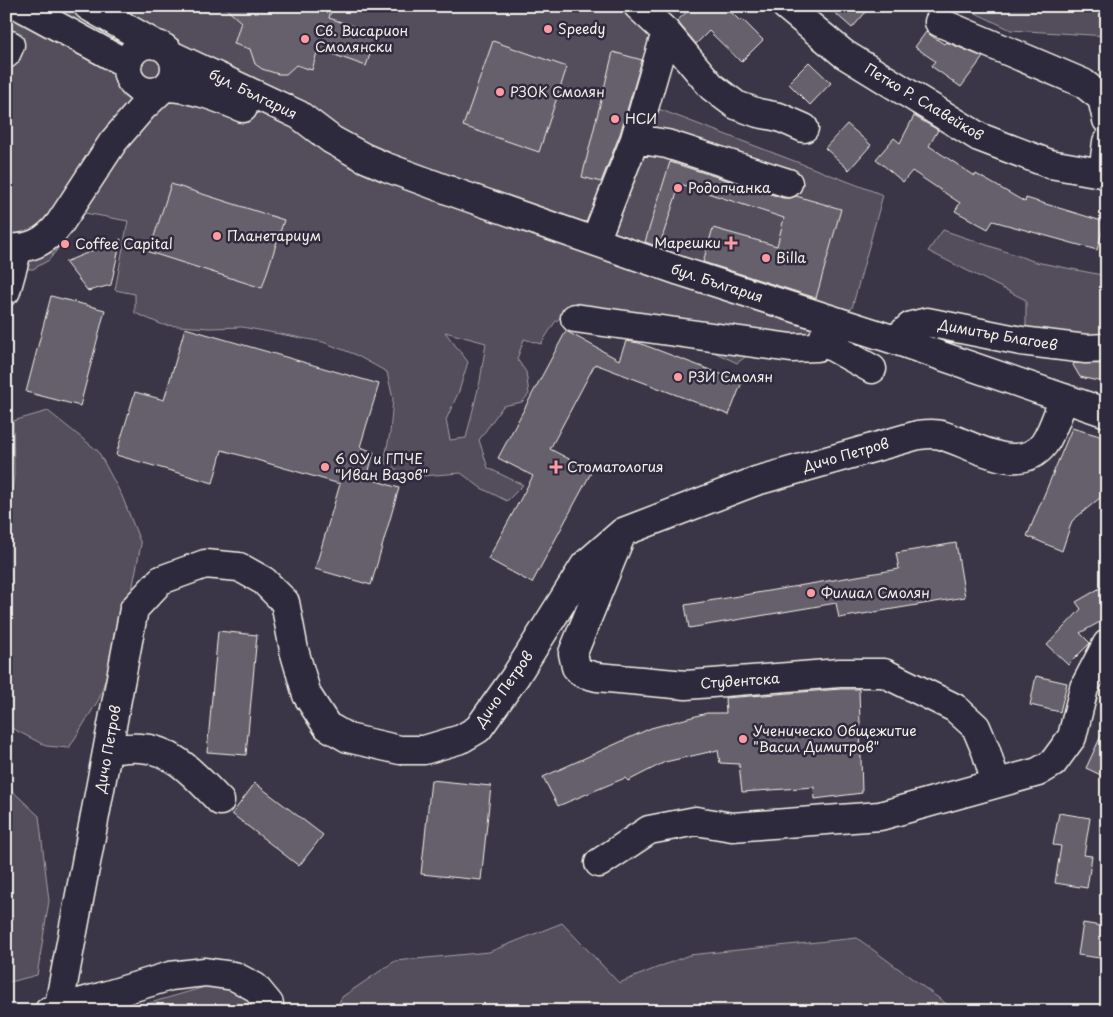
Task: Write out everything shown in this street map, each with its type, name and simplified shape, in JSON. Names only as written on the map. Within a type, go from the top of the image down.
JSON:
[{"type":"street","name":"бул. България","points":[[88,6],[163,50],[299,115],[332,140],[386,167],[595,241],[827,330],[895,340],[1107,412]]},
{"type":"street","points":[[638,6],[666,32],[712,88],[736,105],[758,113],[779,117],[804,128]]},
{"type":"street","name":"Петко Р. Славейков","points":[[786,6],[844,54],[979,137],[1050,164],[1105,174]]},
{"type":"street","points":[[6,10],[30,12],[127,70],[132,84],[140,90],[150,92],[163,89]]},
{"type":"street","points":[[939,22],[1083,84],[1102,98],[1107,120]]},
{"type":"street","points":[[595,241],[635,139],[666,32]]},
{"type":"street","points":[[6,291],[12,248],[36,245],[55,230],[113,142],[143,107],[172,79],[175,69],[163,50],[145,45],[131,54],[127,70],[123,107],[113,142]]},
{"type":"street","name":"бул. България","points":[[163,89],[186,88],[211,94],[293,128],[332,140]]},
{"type":"street","points":[[635,139],[667,144],[788,183]]},
{"type":"street","points":[[1105,174],[1107,142]]},
{"type":"street","points":[[575,318],[791,348],[816,347],[827,330],[872,370]]},
{"type":"street","name":"Димитър Благоев","points":[[895,340],[911,326],[927,322],[1020,341],[1086,349],[1107,348]]},
{"type":"street","name":"Дичо Петров","points":[[55,1010],[109,750],[134,609],[161,580],[205,564],[239,567],[264,581],[285,602],[294,650],[308,694],[327,726],[348,738],[400,750],[424,750],[461,739],[478,729],[515,677],[585,565],[623,532],[756,481],[918,435],[939,435],[1000,457],[1018,458],[1028,455],[1038,450],[1045,442],[1064,398]]},
{"type":"street","name":"Студентска","points":[[623,532],[573,653],[576,667],[582,673],[597,678],[686,685],[840,673],[884,673],[955,708],[976,726],[996,783]]},
{"type":"street","points":[[599,863],[649,830],[696,821],[732,827],[880,816],[1038,772],[1053,763],[1072,737],[1084,688],[1107,644]]},
{"type":"street","points":[[109,750],[141,748],[165,753],[189,770],[220,801]]},
{"type":"street","points":[[55,1010],[101,1004],[170,976],[205,972],[234,976],[255,987],[269,1004],[269,1011]]},
{"type":"shaded area","points":[[6,6],[656,6],[672,17],[656,108],[883,195],[852,308],[806,339],[748,355],[737,363],[699,345],[569,311],[555,322],[541,344],[524,339],[517,359],[526,372],[529,394],[522,402],[503,406],[479,440],[488,468],[523,485],[507,501],[481,488],[461,473],[408,477],[384,462],[390,433],[393,399],[387,372],[354,354],[323,342],[242,327],[210,328],[163,325],[135,313],[135,294],[115,290],[128,221],[85,213],[49,260],[33,269],[6,269]],"holes":[[[445,332],[486,343],[480,381],[466,438],[450,440],[446,420],[459,391],[468,362]]]},
{"type":"shaded area","points":[[961,6],[1107,6],[1107,36],[1011,30]]},
{"type":"shaded area","points":[[943,230],[1036,262],[1107,276],[1107,335],[1093,336],[1026,329],[1026,300],[928,251]]},
{"type":"shaded area","points":[[48,411],[98,451],[122,496],[141,544],[129,606],[99,699],[69,748],[46,746],[6,725],[6,537],[14,475],[13,421]]},
{"type":"shaded area","points":[[6,785],[39,816],[49,901],[37,975],[6,983]]},
{"type":"shaded area","points":[[562,923],[619,983],[689,955],[857,938],[952,1008],[953,1011],[334,1011],[342,997],[395,961],[489,952]]},
{"type":"shaded area","points":[[215,984],[236,991],[250,1003],[251,1011],[123,1011]]},
{"type":"building","name":"Св. Висарион Смолянски","points":[[223,6],[332,6],[329,18],[377,34],[366,66],[318,49],[312,70],[296,65],[286,74],[278,74],[262,69],[255,64],[250,49],[234,44],[241,22]]},
{"type":"building","points":[[693,6],[725,6],[740,21],[742,19],[763,40],[741,62],[709,31],[696,44],[677,21]]},
{"type":"building","points":[[827,6],[871,6],[852,28]]},
{"type":"building","points":[[926,32],[944,44],[946,42],[983,57],[961,87],[931,66],[935,61],[915,47]]},
{"type":"building","name":"РЗОК Смолян","points":[[493,41],[567,67],[539,152],[463,126]]},
{"type":"building","name":"НСИ","points":[[613,52],[642,60],[620,134],[601,182],[582,177]]},
{"type":"building","points":[[809,62],[831,83],[810,105],[788,83]]},
{"type":"building","points":[[914,116],[938,130],[929,146],[975,176],[976,174],[1025,202],[1026,198],[1105,222],[1097,250],[993,221],[988,229],[955,211],[960,203],[912,171],[903,182],[876,159],[894,138],[900,143]]},
{"type":"building","points":[[847,124],[871,145],[849,170],[825,148]]},
{"type":"building","name":"Billa","points":[[670,162],[783,198],[796,196],[841,209],[816,298],[703,262],[713,228],[777,246],[784,218],[680,184],[659,247],[645,242]]},
{"type":"building","name":"Планетариум","points":[[171,184],[284,220],[262,288],[149,252]]},
{"type":"building","points":[[121,239],[111,285],[88,291],[65,262]]},
{"type":"building","points":[[51,296],[105,310],[80,406],[26,392]]},
{"type":"building","name":"6 ОУ и ГПЧЕ \"Иван Вазов\"","points":[[185,328],[379,384],[360,447],[374,452],[367,478],[399,488],[371,585],[315,569],[340,484],[222,450],[213,483],[116,455],[135,392],[164,400]]},
{"type":"building","name":"Стоматология","points":[[566,331],[619,360],[626,341],[639,343],[742,382],[729,415],[595,364],[550,449],[592,471],[532,583],[488,559],[533,476],[498,458]]},
{"type":"building","points":[[1074,363],[1107,364],[1107,383],[1080,377],[1073,365]]},
{"type":"building","points":[[1072,428],[1107,438],[1107,492],[1072,521],[1062,551],[1027,536]]},
{"type":"building","points":[[956,543],[965,597],[839,618],[836,603],[689,628],[685,605],[899,569],[896,553]]},
{"type":"building","points":[[1107,584],[1107,618],[1080,633],[1090,643],[1068,665],[1047,645],[1081,609],[1076,602]]},
{"type":"building","points":[[218,631],[257,635],[246,755],[207,752]]},
{"type":"building","points":[[1036,676],[1067,683],[1060,712],[1030,705]]},
{"type":"building","name":"Ученическо Общежитие \"Васил Димитров\"","points":[[859,689],[862,793],[815,799],[814,787],[742,792],[739,764],[720,763],[718,750],[665,762],[628,781],[625,778],[558,806],[543,777],[651,728],[707,713],[726,713],[725,698]]},
{"type":"building","points":[[1107,723],[1107,778],[1086,768]]},
{"type":"building","points":[[431,780],[491,786],[481,880],[421,874]]},
{"type":"building","points":[[255,783],[323,835],[299,866],[232,814]]},
{"type":"building","points":[[1059,813],[1090,818],[1084,855],[1092,856],[1087,888],[1055,883],[1061,846],[1053,845]]},
{"type":"building","points":[[1083,923],[1107,927],[1107,959],[1078,955]]},
{"type":"tunnel","points":[[10,45],[26,6]]},
{"type":"place","name":"Speedy","points":[[548,29]]},
{"type":"place","name":"Св. Висарион Смолянски","points":[[305,39]]},
{"type":"place","name":"РЗОК Смолян","points":[[500,92]]},
{"type":"place","name":"НСИ","points":[[615,119]]},
{"type":"place","name":"Родопчанка","points":[[678,188]]},
{"type":"place","name":"Планетариум","points":[[217,236]]},
{"type":"place","name":"Марешки","points":[[731,243]]},
{"type":"place","name":"Coffee Capital","points":[[65,244]]},
{"type":"place","name":"Billa","points":[[766,258]]},
{"type":"place","name":"РЗИ Смолян","points":[[678,377]]},
{"type":"place","name":"6 ОУ и ГПЧЕ \"Иван Вазов\"","points":[[325,467]]},
{"type":"place","name":"Стоматология","points":[[556,467]]},
{"type":"place","name":"Филиал Смолян","points":[[811,593]]},
{"type":"place","name":"Ученическо Общежитие \"Васил Димитров\"","points":[[743,739]]}]
